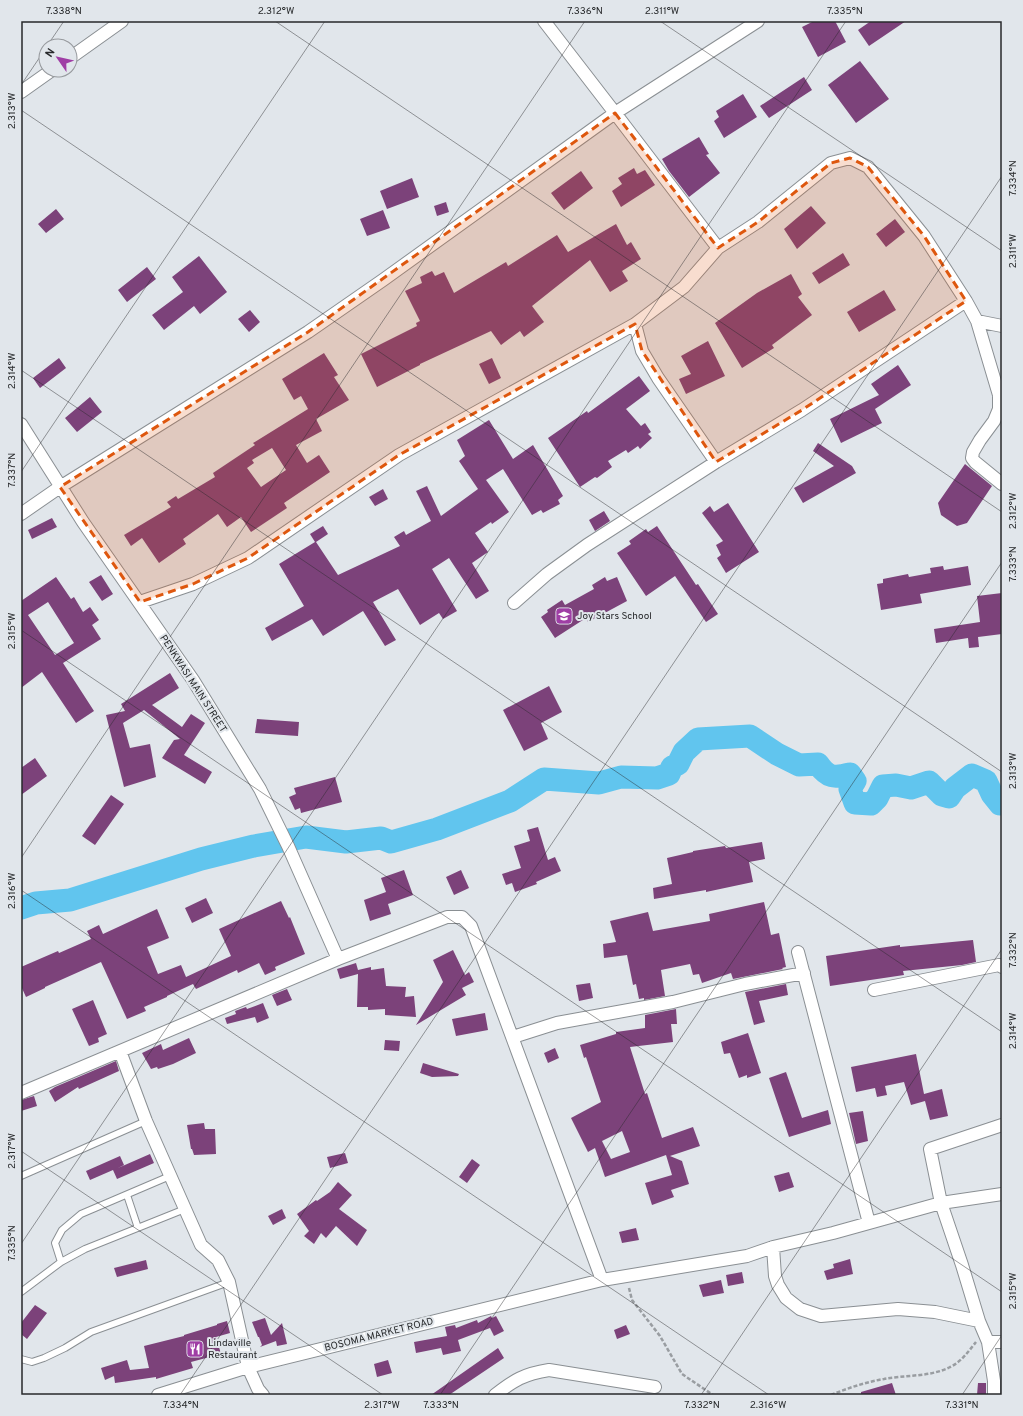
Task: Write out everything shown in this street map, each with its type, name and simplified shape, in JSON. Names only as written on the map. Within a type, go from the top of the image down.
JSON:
[{"type":"street","points":[[78,52],[122,21]]},
{"type":"street","points":[[544,21],[718,248]]},
{"type":"street","points":[[21,514],[60,487],[308,332],[616,113],[758,21]]},
{"type":"street","points":[[21,92],[41,78]]},
{"type":"street","points":[[140,602],[193,584],[248,558],[398,455],[636,324],[684,287],[718,248],[758,222],[832,163],[850,158],[868,167],[924,236],[966,301],[977,322],[999,395],[999,409],[994,421],[972,452],[972,458],[1002,484]]},
{"type":"street","points":[[514,603],[547,574],[587,545],[716,462],[802,410],[966,301]]},
{"type":"street","points":[[977,322],[1002,326]]},
{"type":"street","points":[[636,324],[642,352],[658,378],[716,462]]},
{"type":"street","name":"PENKWASI MAIN STREET","points":[[21,424],[60,487],[193,680],[260,789],[288,846],[338,959]]},
{"type":"street","points":[[21,1093],[338,959],[447,917],[462,917],[471,926],[602,1280]]},
{"type":"street","points":[[798,952],[869,1223]]},
{"type":"street","points":[[874,990],[998,965],[1002,967]]},
{"type":"street","points":[[513,1037],[557,1023],[673,1002],[745,984],[804,973]]},
{"type":"street","points":[[120,1051],[146,1121],[201,1245],[218,1260],[229,1282],[248,1368],[258,1390],[263,1395]]},
{"type":"street","points":[[994,1395],[994,1381],[983,1331],[941,1203],[930,1149],[1002,1125]]},
{"type":"street","name":"BOSOMA MARKET ROAD","points":[[158,1395],[248,1368],[602,1280],[747,1256],[773,1247],[833,1233],[941,1203],[1002,1194]]},
{"type":"street","points":[[773,1247],[775,1276],[778,1285],[786,1298],[800,1309],[821,1316],[898,1309],[935,1312],[983,1331],[1002,1342]]},
{"type":"street","points":[[495,1395],[511,1382],[531,1373],[549,1370],[655,1387]]},
{"type":"lane","points":[[21,1176],[146,1121]]},
{"type":"lane","points":[[61,1262],[55,1243],[62,1230],[81,1214],[170,1176]]},
{"type":"lane","points":[[127,1194],[138,1228]]},
{"type":"lane","points":[[21,1292],[61,1262],[85,1249],[185,1209]]},
{"type":"lane","points":[[21,1358],[32,1362],[44,1358],[65,1348],[91,1332],[229,1282]]},
{"type":"path","points":[[626,1277],[632,1300],[660,1336],[682,1374],[713,1395]]},
{"type":"path","points":[[831,1395],[846,1389],[883,1379],[937,1372],[950,1368],[961,1360],[983,1331]]},
{"type":"highlighted area","points":[[615,113],[718,248],[758,222],[831,163],[850,158],[868,167],[924,236],[966,301],[802,410],[716,462],[642,351],[635,324],[399,455],[248,558],[193,584],[140,602],[60,487],[308,332]]},
{"type":"building","points":[[814,21],[835,21],[846,42],[818,57],[802,27]]},
{"type":"building","points":[[871,21],[906,21],[869,46],[858,30]]},
{"type":"building","points":[[860,61],[889,99],[856,123],[828,85]]},
{"type":"building","points":[[804,77],[812,90],[769,118],[760,106]]},
{"type":"building","points":[[743,94],[757,117],[724,138],[714,121],[719,117],[716,111]]},
{"type":"building","points":[[699,137],[709,154],[706,155],[720,173],[689,197],[669,171],[662,159]]},
{"type":"building","points":[[634,168],[637,174],[645,170],[655,185],[621,207],[612,191],[622,184],[618,178]]},
{"type":"building","points":[[581,171],[593,188],[564,210],[551,193]]},
{"type":"building","points":[[412,178],[419,197],[387,209],[380,191]]},
{"type":"building","points":[[446,202],[449,212],[437,216],[434,206]]},
{"type":"building","points":[[811,206],[826,223],[797,249],[784,229]]},
{"type":"building","points":[[56,209],[64,219],[46,233],[38,224]]},
{"type":"building","points":[[383,210],[390,228],[367,236],[360,219]]},
{"type":"building","points":[[895,219],[905,232],[886,247],[876,234]]},
{"type":"building","points":[[616,224],[627,245],[631,242],[641,259],[622,271],[628,281],[610,292],[590,260],[532,306],[544,322],[524,337],[520,331],[501,345],[491,331],[420,364],[377,387],[361,354],[417,326],[416,323],[420,321],[405,291],[422,283],[420,277],[432,271],[435,276],[444,272],[454,293],[506,262],[508,266],[557,235],[568,252]]},
{"type":"building","points":[[843,253],[850,265],[819,284],[812,273]]},
{"type":"building","points":[[199,256],[227,292],[200,314],[194,306],[164,330],[152,315],[183,292],[172,277]]},
{"type":"building","points":[[147,267],[156,279],[127,302],[118,290]]},
{"type":"building","points":[[791,274],[802,294],[798,297],[812,315],[772,345],[774,348],[742,368],[715,323],[757,293]]},
{"type":"building","points":[[884,290],[896,310],[859,332],[847,312]]},
{"type":"building","points":[[250,310],[260,322],[249,332],[238,319]]},
{"type":"building","points":[[708,341],[725,376],[686,394],[679,379],[691,374],[681,356]]},
{"type":"building","points":[[324,353],[338,375],[334,377],[349,400],[316,419],[322,431],[296,445],[307,463],[319,455],[330,472],[284,503],[287,508],[251,532],[241,517],[227,527],[218,514],[183,539],[186,544],[159,563],[142,538],[131,546],[124,535],[171,507],[167,502],[176,496],[178,499],[215,477],[213,473],[255,445],[253,443],[308,409],[301,396],[294,400],[282,379]],"holes":[[[272,448],[286,470],[261,487],[247,468],[254,463],[252,460]]]},
{"type":"building","points":[[59,358],[66,368],[40,388],[33,378]]},
{"type":"building","points":[[492,358],[501,378],[489,384],[479,364]]},
{"type":"building","points":[[898,365],[911,385],[875,409],[882,423],[841,443],[830,419],[879,395],[871,384]]},
{"type":"building","points":[[639,376],[650,391],[626,409],[641,426],[645,423],[651,432],[648,434],[652,438],[640,449],[638,446],[628,453],[626,450],[608,461],[612,467],[597,478],[595,477],[580,487],[548,438],[587,411],[588,413]]},
{"type":"building","points":[[90,397],[102,412],[77,432],[65,418]]},
{"type":"building","points":[[489,420],[513,459],[533,445],[563,496],[558,500],[560,504],[543,513],[541,510],[532,515],[503,469],[486,480],[509,512],[492,524],[491,522],[475,533],[488,552],[472,563],[489,591],[476,599],[449,558],[432,569],[457,611],[443,619],[439,613],[420,625],[398,589],[373,602],[396,640],[385,646],[363,611],[323,636],[312,619],[272,641],[265,628],[304,606],[279,564],[315,542],[310,534],[323,526],[328,534],[316,542],[338,575],[400,546],[394,537],[404,531],[406,535],[431,521],[416,491],[427,486],[441,516],[478,489],[459,461],[465,456],[457,440]]},
{"type":"building","points":[[818,443],[852,466],[856,473],[803,503],[794,488],[834,466],[813,451]]},
{"type":"building","points":[[965,464],[992,486],[967,523],[957,526],[941,515],[938,503]]},
{"type":"building","points":[[383,489],[388,499],[375,506],[369,497]]},
{"type":"building","points":[[728,503],[759,552],[726,573],[717,558],[721,555],[716,545],[723,541],[702,513],[710,506],[714,512]]},
{"type":"building","points":[[604,511],[610,521],[595,531],[589,520]]},
{"type":"building","points":[[52,518],[57,527],[32,539],[28,530]]},
{"type":"building","points":[[657,526],[696,585],[698,584],[718,614],[706,622],[675,576],[646,596],[617,553],[631,544],[629,541],[646,529],[648,532]]},
{"type":"building","points":[[943,566],[944,570],[968,566],[971,585],[920,594],[922,603],[881,610],[877,584],[883,583],[883,579],[908,574],[909,577],[931,573],[930,568]]},
{"type":"building","points":[[101,575],[113,594],[102,601],[89,582]]},
{"type":"building","points":[[56,577],[71,599],[74,597],[83,612],[90,607],[99,620],[92,625],[101,639],[63,663],[94,711],[76,723],[42,672],[21,688],[21,601]],"holes":[[[48,602],[74,643],[55,655],[28,615]]]},
{"type":"building","points":[[605,577],[607,581],[617,577],[627,601],[588,622],[586,618],[555,638],[541,617],[548,612],[547,610],[562,600],[565,605],[594,589],[592,585]]},
{"type":"building","points":[[1002,593],[1002,634],[978,637],[979,647],[969,648],[968,638],[936,643],[934,629],[980,622],[977,596]]},
{"type":"building","points":[[170,673],[179,688],[152,705],[182,727],[191,714],[205,723],[184,755],[212,772],[205,784],[162,758],[174,740],[180,739],[144,710],[123,723],[130,748],[150,744],[156,777],[124,787],[106,715],[125,711],[121,704]]},
{"type":"building","points":[[549,686],[562,712],[541,723],[548,739],[524,751],[503,710]]},
{"type":"building","points":[[257,719],[299,722],[298,736],[255,733]]},
{"type":"building","points":[[35,758],[47,776],[21,795],[21,768]]},
{"type":"building","points":[[335,777],[342,802],[301,813],[300,808],[295,810],[289,797],[296,794],[294,788]]},
{"type":"building","points":[[111,795],[124,804],[95,845],[82,836]]},
{"type":"building","points":[[538,827],[548,860],[555,857],[561,871],[536,882],[537,884],[515,892],[512,883],[506,885],[502,874],[521,868],[514,846],[530,841],[527,830]]},
{"type":"building","points":[[762,842],[765,859],[749,862],[753,882],[706,892],[706,890],[654,899],[653,888],[672,884],[667,858],[693,851],[725,846],[726,848]]},
{"type":"building","points":[[404,870],[413,895],[388,904],[391,914],[370,921],[364,900],[386,892],[381,878]]},
{"type":"building","points":[[461,870],[469,888],[454,895],[446,877]]},
{"type":"building","points":[[206,898],[213,913],[192,923],[185,908]]},
{"type":"building","points":[[281,901],[289,918],[290,917],[305,954],[275,967],[276,970],[265,975],[259,963],[238,973],[237,970],[196,989],[193,984],[144,1007],[146,1011],[127,1019],[101,962],[26,997],[21,986],[21,967],[91,939],[87,931],[99,925],[103,934],[157,909],[169,938],[147,947],[158,974],[181,965],[186,977],[231,956],[219,929]]},
{"type":"building","points":[[764,902],[771,935],[779,933],[786,967],[782,968],[783,969],[733,979],[731,973],[702,983],[699,974],[693,975],[690,964],[661,970],[665,996],[644,1000],[644,998],[639,999],[636,984],[633,985],[627,955],[604,958],[603,944],[616,942],[610,921],[648,912],[653,931],[710,921],[709,914]]},
{"type":"building","points":[[973,940],[976,962],[962,965],[903,971],[904,975],[830,986],[826,956],[900,945],[900,947]]},
{"type":"building","points":[[453,950],[465,975],[469,972],[474,982],[462,988],[466,995],[416,1025],[443,982],[433,960]]},
{"type":"building","points":[[356,963],[358,970],[371,967],[371,970],[384,968],[386,986],[406,987],[405,997],[414,996],[416,1017],[385,1015],[385,1009],[368,1010],[368,1007],[357,1007],[358,974],[340,979],[337,969]]},
{"type":"building","points":[[590,983],[593,998],[579,1001],[576,985]]},
{"type":"building","points":[[786,984],[788,995],[759,1001],[765,1022],[754,1025],[745,992]]},
{"type":"building","points":[[287,989],[292,1000],[277,1006],[272,995]]},
{"type":"building","points":[[93,1000],[107,1034],[98,1038],[99,1042],[89,1046],[72,1009]]},
{"type":"building","points":[[263,1003],[269,1018],[257,1023],[255,1017],[227,1024],[225,1018],[236,1014],[235,1011],[246,1007],[247,1009]]},
{"type":"building","points":[[676,1009],[677,1024],[671,1024],[673,1042],[630,1047],[645,1094],[647,1093],[662,1138],[693,1127],[700,1146],[670,1156],[682,1161],[689,1184],[671,1190],[674,1197],[652,1205],[645,1183],[672,1175],[666,1155],[605,1177],[595,1148],[588,1152],[571,1118],[601,1102],[586,1057],[584,1058],[580,1045],[616,1034],[616,1032],[645,1028],[645,1015]],"holes":[[[622,1131],[630,1152],[611,1159],[602,1141]]]},
{"type":"building","points":[[485,1013],[488,1030],[456,1036],[452,1019]]},
{"type":"building","points":[[748,1033],[761,1073],[747,1078],[747,1075],[739,1078],[730,1053],[724,1054],[721,1042]]},
{"type":"building","points":[[189,1038],[196,1053],[173,1064],[158,1069],[157,1067],[151,1069],[142,1053],[161,1044],[163,1050]]},
{"type":"building","points":[[385,1040],[400,1041],[399,1051],[384,1050]]},
{"type":"building","points":[[555,1048],[559,1058],[548,1063],[544,1053]]},
{"type":"building","points":[[916,1054],[924,1094],[942,1089],[948,1116],[930,1120],[925,1101],[911,1105],[904,1082],[885,1086],[887,1095],[877,1097],[875,1088],[856,1092],[851,1067]]},
{"type":"building","points":[[116,1061],[119,1071],[79,1089],[78,1087],[55,1102],[49,1091]]},
{"type":"building","points":[[423,1063],[459,1074],[458,1076],[432,1077],[420,1073]]},
{"type":"building","points":[[786,1072],[802,1118],[828,1110],[831,1124],[789,1137],[769,1078]]},
{"type":"building","points":[[34,1096],[37,1106],[21,1111],[21,1100]]},
{"type":"building","points":[[863,1111],[868,1141],[856,1144],[849,1113]]},
{"type":"building","points":[[204,1123],[205,1129],[215,1129],[216,1154],[194,1155],[191,1149],[187,1125]]},
{"type":"building","points":[[345,1153],[348,1163],[330,1168],[327,1157]]},
{"type":"building","points":[[150,1154],[154,1163],[117,1179],[113,1170],[90,1180],[86,1171],[120,1156],[124,1165],[118,1168]]},
{"type":"building","points":[[472,1159],[480,1165],[467,1183],[459,1177]]},
{"type":"building","points":[[789,1172],[794,1187],[779,1192],[774,1176]]},
{"type":"building","points":[[338,1182],[352,1195],[339,1209],[367,1230],[357,1246],[336,1226],[326,1238],[321,1233],[314,1244],[304,1236],[309,1231],[297,1214],[330,1192]]},
{"type":"building","points":[[282,1209],[286,1218],[273,1225],[268,1216]]},
{"type":"building","points":[[636,1228],[639,1240],[622,1243],[619,1232]]},
{"type":"building","points":[[850,1259],[853,1274],[827,1280],[824,1271],[834,1268],[833,1264]]},
{"type":"building","points":[[146,1260],[148,1269],[117,1277],[114,1268]]},
{"type":"building","points":[[742,1272],[744,1283],[728,1286],[726,1275]]},
{"type":"building","points":[[721,1280],[724,1293],[703,1297],[699,1285]]},
{"type":"building","points":[[35,1305],[47,1313],[27,1339],[21,1334],[21,1323]]},
{"type":"building","points":[[491,1316],[492,1318],[496,1316],[504,1331],[494,1336],[490,1328],[458,1340],[461,1351],[443,1355],[441,1348],[416,1353],[414,1342],[447,1336],[445,1327],[455,1325],[456,1328],[477,1320],[478,1323]]},
{"type":"building","points":[[265,1318],[271,1335],[282,1323],[287,1344],[277,1346],[276,1341],[260,1347],[262,1345],[252,1322]]},
{"type":"building","points":[[227,1321],[230,1333],[216,1337],[221,1354],[191,1362],[193,1368],[156,1379],[156,1377],[115,1383],[114,1376],[105,1380],[101,1368],[127,1360],[130,1370],[149,1368],[144,1346],[184,1336]]},
{"type":"building","points":[[626,1325],[630,1334],[617,1339],[614,1330]]},
{"type":"building","points":[[498,1348],[504,1358],[449,1395],[431,1395]]},
{"type":"building","points":[[388,1360],[392,1373],[377,1377],[374,1364]]},
{"type":"building","points":[[892,1383],[896,1395],[861,1395],[861,1392]]},
{"type":"building","points":[[978,1383],[986,1383],[986,1395],[977,1395]]},
{"type":"waterway","points":[[21,908],[36,903],[70,900],[201,859],[254,846],[306,837],[346,842],[381,838],[391,842],[437,829],[510,801],[544,779],[599,783],[621,777],[657,778],[669,774],[672,767],[678,764],[684,752],[698,739],[750,736],[777,754],[799,765],[818,764],[825,772],[832,776],[850,774],[855,781],[850,789],[855,803],[871,804],[877,798],[883,786],[896,785],[911,788],[929,782],[942,795],[949,797],[955,788],[972,775],[986,781],[992,794],[1000,804],[1002,804]]},
{"type":"place","name":"Joy Stars School","points":[[564,616]]},
{"type":"place","name":"Lindaville Restaurant","points":[[195,1349]]}]
